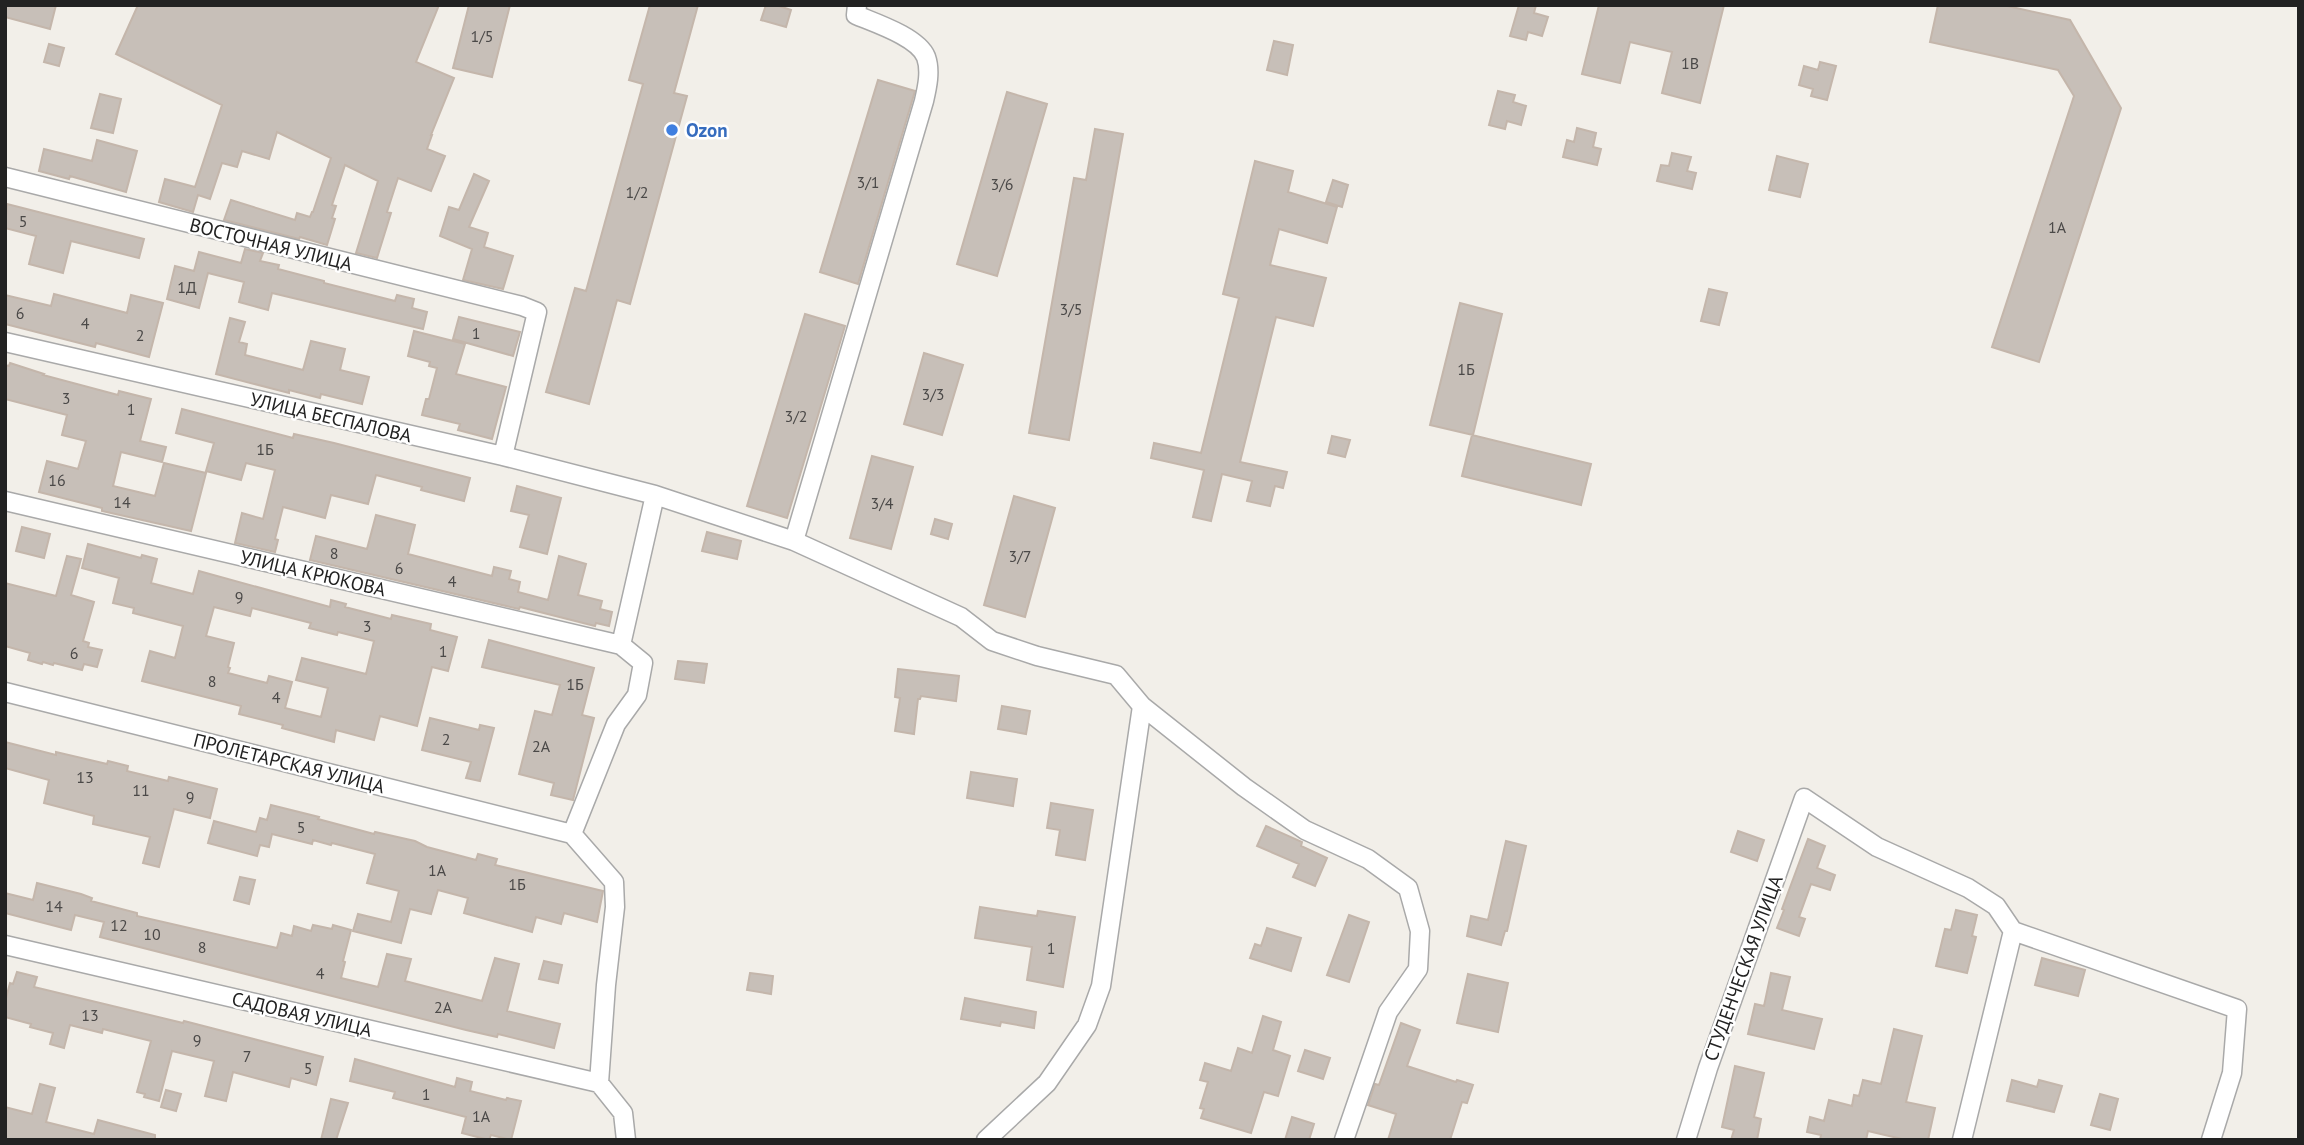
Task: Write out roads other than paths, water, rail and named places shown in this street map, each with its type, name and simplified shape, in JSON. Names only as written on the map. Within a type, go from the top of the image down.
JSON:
[{"type":"street","points":[[794,541],[924,101],[928,79],[926,57],[913,42],[856,15],[857,5]]},
{"type":"street","name":"ВОСТОЧНАЯ УЛИЦА","points":[[5,177],[522,306],[537,312],[503,456]]},
{"type":"street","name":"УЛИЦА БЕСПАЛОВА","points":[[5,342],[503,456],[655,495],[794,541],[961,617],[992,641],[1037,656],[1116,675],[1142,706],[1244,786],[1305,830],[1368,859],[1408,888],[1420,930],[1418,969],[1388,1012],[1344,1140]]},
{"type":"street","points":[[626,1140],[622,1112],[599,1083],[615,907],[614,882],[572,834],[616,724],[637,695],[643,663],[621,645],[655,495]]},
{"type":"street","name":"УЛИЦА КРЮКОВА","points":[[5,501],[621,645]]},
{"type":"street","name":"ПРОЛЕТАРСКАЯ УЛИЦА","points":[[5,692],[572,834]]},
{"type":"street","points":[[986,1140],[1047,1083],[1087,1025],[1101,986],[1142,706]]},
{"type":"street","name":"СТУДЕНЧЕСКАЯ УЛИЦА","points":[[1686,1140],[1708,1068],[1804,798],[1877,847],[1968,888],[1996,906],[2014,930]]},
{"type":"street","points":[[1962,1140],[2014,930],[2237,1009],[2232,1073],[2211,1140]]},
{"type":"street","name":"САДОВАЯ УЛИЦА","points":[[5,945],[599,1083]]},
{"type":"place","name":"Ozon","points":[[672,130]]}]
